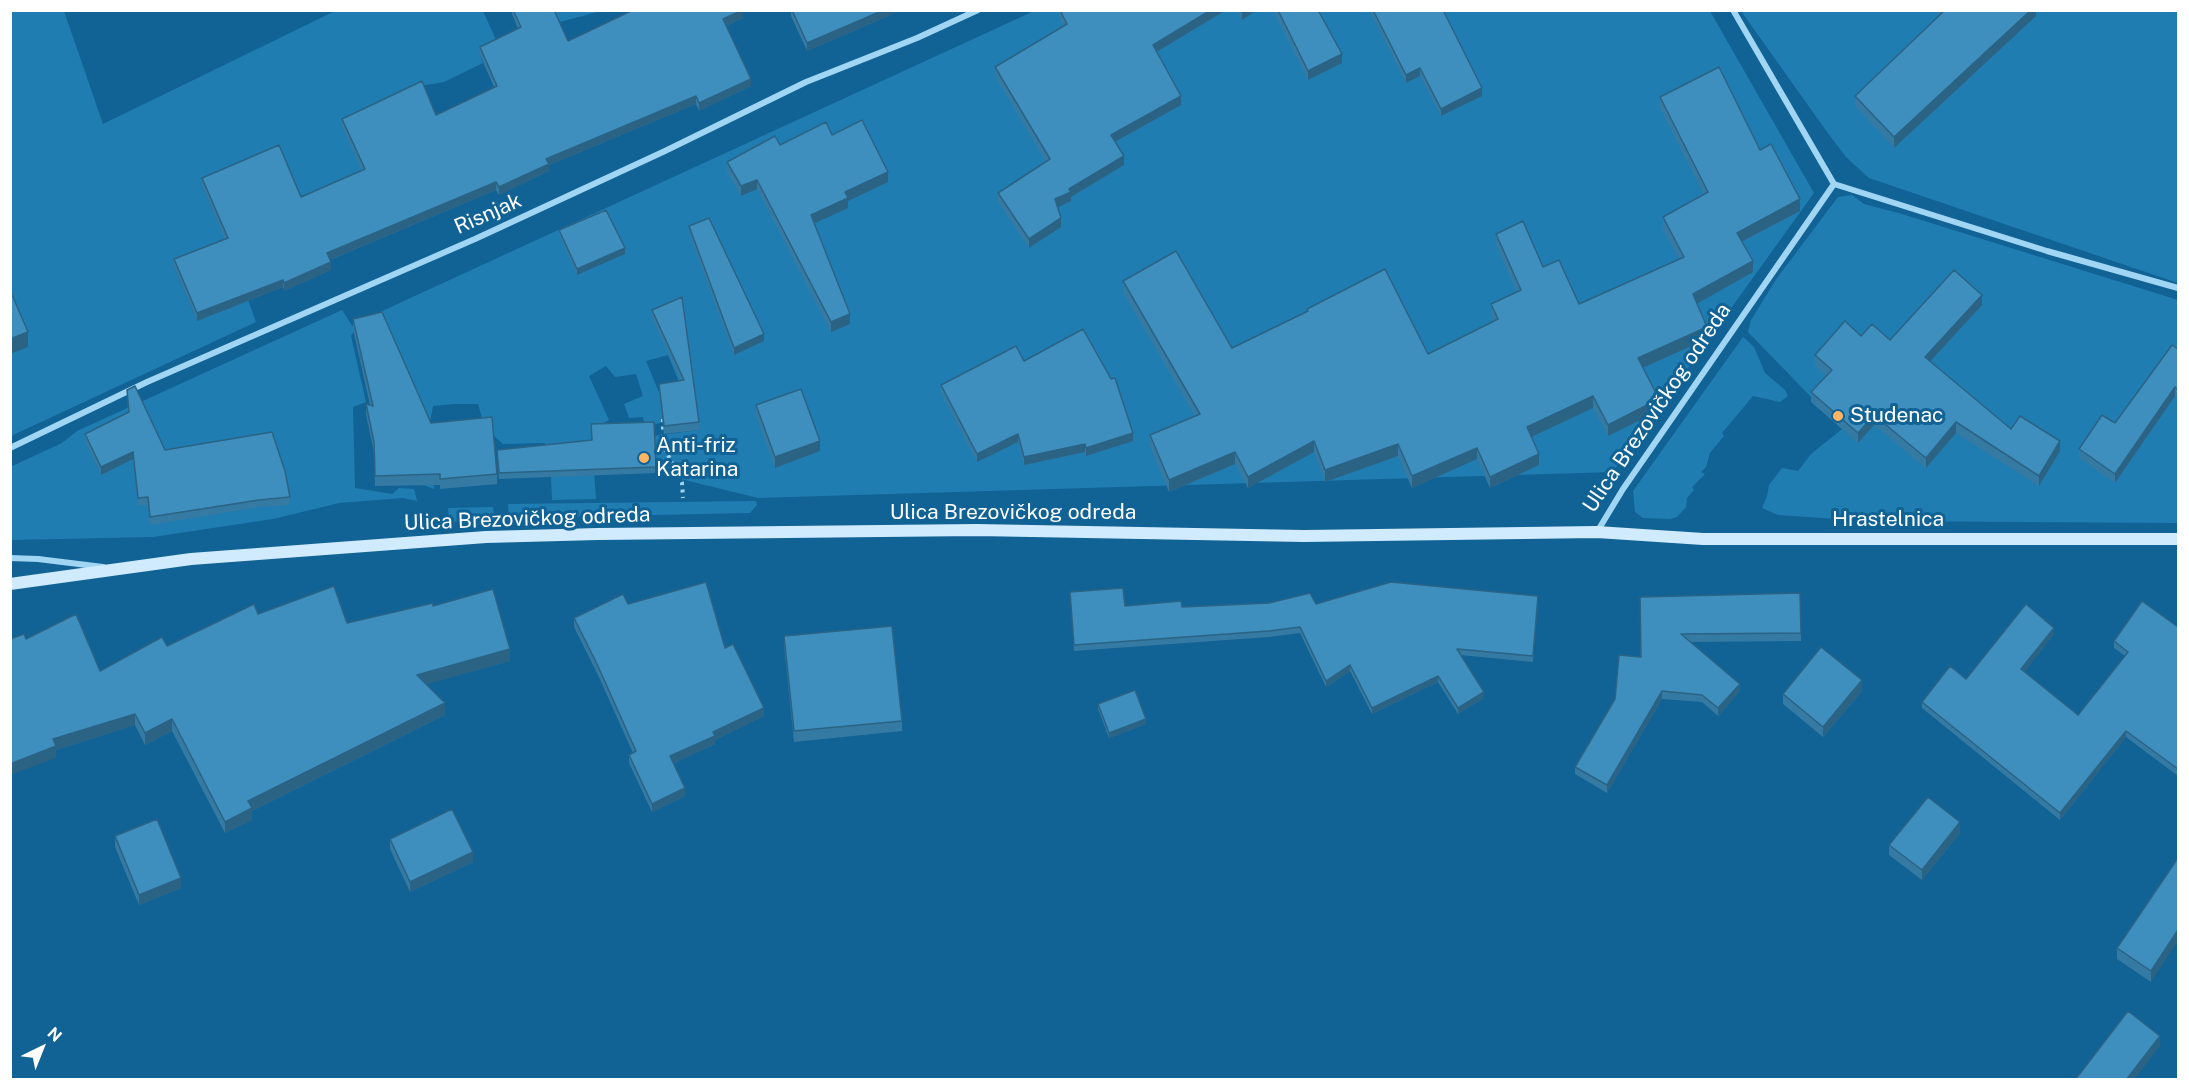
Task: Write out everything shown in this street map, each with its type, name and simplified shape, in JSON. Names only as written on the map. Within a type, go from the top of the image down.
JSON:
[{"type":"main road","name":"Ulica Brezovičkog odreda","points":[[10,584],[191,559],[486,537],[977,530],[1304,536],[1597,532]]},
{"type":"main road","name":"Hrastelnica","points":[[1597,532],[1703,539],[2178,539]]},
{"type":"street","name":"Risnjak","points":[[10,448],[147,382],[475,239],[665,151],[806,82],[917,38],[978,10]]},
{"type":"street","points":[[1733,10],[1834,184],[2047,251],[2178,288]]},
{"type":"street","name":"Ulica Brezovičkog odreda","points":[[1597,532],[1623,489],[1834,184]]},
{"type":"street","points":[[10,558],[125,568]]},
{"type":"path","points":[[663,419],[663,445],[682,483],[683,498]]},
{"type":"shaded area","points":[[10,11],[64,11],[103,124],[335,11],[483,11],[497,42],[480,55],[483,63],[444,82],[420,86],[362,172],[319,197],[202,186],[221,229],[231,244],[174,267],[197,321],[248,300],[256,322],[11,436]]},
{"type":"shaded area","points":[[549,11],[601,11],[556,23]]},
{"type":"shaded area","points":[[1034,11],[1710,11],[1814,193],[1613,472],[758,498],[656,473],[654,436],[699,430],[668,355],[646,361],[660,395],[664,422],[645,427],[643,417],[629,418],[624,404],[643,396],[636,374],[615,377],[606,366],[589,376],[609,420],[591,430],[596,499],[552,500],[551,477],[545,443],[503,444],[485,428],[478,404],[433,406],[429,427],[434,489],[423,485],[380,312]]},
{"type":"shaded area","points":[[1741,11],[2178,11],[2178,283],[1869,178],[1846,157]]},
{"type":"shaded area","points":[[1852,195],[1864,204],[2178,300],[2178,523],[1867,521],[1778,515],[1762,508],[1769,485],[1782,468],[1798,471],[1811,454],[1842,429],[1748,332],[1751,320],[1777,278],[1838,197]]},
{"type":"shaded area","points":[[342,310],[355,330],[351,336],[366,402],[353,407],[355,488],[392,494],[399,488],[414,489],[417,501],[403,498],[339,503],[273,519],[153,537],[11,540],[10,467],[62,443],[77,431]]},
{"type":"shaded area","points":[[1743,337],[1754,347],[1765,373],[1785,390],[1788,396],[1780,402],[1753,396],[1722,433],[1724,436],[1710,453],[1706,467],[1701,472],[1705,474],[1692,487],[1694,490],[1687,498],[1686,507],[1677,517],[1643,518],[1635,512],[1633,491]]},
{"type":"shaded area","points":[[756,501],[757,505],[750,513],[509,518],[508,504]]},
{"type":"shaded area","points":[[493,507],[495,520],[449,522],[448,508]]},
{"type":"building","points":[[513,10],[554,10],[568,41],[633,10],[743,10],[723,19],[751,79],[699,103],[696,96],[546,159],[549,164],[499,187],[496,182],[327,253],[331,262],[284,283],[283,280],[197,313],[174,259],[228,238],[202,178],[279,145],[301,197],[365,169],[342,119],[422,81],[436,115],[497,86],[480,47],[521,27]]},
{"type":"building","points":[[792,10],[884,10],[807,43]]},
{"type":"building","points":[[1060,10],[1211,10],[1153,45],[1181,96],[1111,135],[1124,156],[1069,189],[1071,192],[1055,199],[1061,218],[1029,239],[998,193],[1050,159],[995,67],[1067,24]]},
{"type":"building","points":[[1278,10],[1318,10],[1342,54],[1308,71]]},
{"type":"building","points":[[1373,10],[1443,10],[1482,88],[1441,109],[1420,68],[1406,75]]},
{"type":"building","points":[[1943,10],[2031,10],[1894,137],[1855,96]]},
{"type":"building","points":[[1719,67],[1760,150],[1771,144],[1800,199],[1737,233],[1753,261],[1693,294],[1707,327],[1638,358],[1659,399],[1608,425],[1593,396],[1527,427],[1539,454],[1490,477],[1477,448],[1412,476],[1398,444],[1325,470],[1314,441],[1248,477],[1235,452],[1169,480],[1150,435],[1200,414],[1123,281],[1176,251],[1232,348],[1308,311],[1307,309],[1385,269],[1428,354],[1498,319],[1491,304],[1521,290],[1496,234],[1523,221],[1543,267],[1559,260],[1579,304],[1684,257],[1663,217],[1708,192],[1660,97]]},
{"type":"building","points":[[862,120],[888,172],[845,192],[848,198],[811,215],[850,314],[831,322],[757,180],[741,186],[727,162],[775,136],[780,145],[826,122],[832,135]]},
{"type":"building","points":[[606,210],[625,248],[577,269],[559,230]]},
{"type":"building","points":[[709,218],[764,334],[734,348],[689,226]]},
{"type":"building","points":[[1954,270],[1982,295],[1925,357],[2011,429],[2020,416],[2060,441],[2039,476],[1956,422],[1926,458],[1874,415],[1858,433],[1811,392],[1832,370],[1815,355],[1845,321],[1861,336],[1872,324],[1890,340]]},
{"type":"building","points":[[10,290],[28,332],[10,339]]},
{"type":"building","points":[[682,297],[699,422],[664,426],[659,384],[684,380],[652,310]]},
{"type":"building","points":[[382,312],[431,423],[492,417],[497,474],[440,479],[440,474],[375,476],[374,442],[366,404],[373,406],[353,319]]},
{"type":"building","points":[[1083,329],[1111,379],[1115,378],[1133,433],[1086,448],[1085,444],[1024,457],[1018,434],[977,454],[941,385],[1016,346],[1024,361]]},
{"type":"building","points":[[2172,345],[2178,349],[2178,390],[2175,387],[2115,474],[2079,449],[2102,415],[2115,423]]},
{"type":"building","points":[[135,386],[165,450],[272,432],[285,471],[290,497],[150,517],[148,497],[138,498],[133,452],[101,467],[85,434],[129,412],[127,390]]},
{"type":"building","points":[[801,389],[820,441],[775,457],[756,405]]},
{"type":"building","points":[[654,422],[656,467],[499,473],[497,450],[592,440],[591,424]]},
{"type":"building","points":[[706,582],[725,648],[733,644],[764,708],[713,732],[715,736],[670,756],[685,788],[652,804],[629,755],[636,751],[574,618],[623,594],[628,604]]},
{"type":"building","points":[[1391,582],[1538,596],[1533,656],[1457,649],[1484,692],[1458,708],[1438,676],[1372,708],[1350,665],[1326,681],[1300,627],[1074,645],[1070,592],[1123,588],[1125,606],[1181,601],[1182,607],[1269,603],[1310,593],[1316,604]]},
{"type":"building","points":[[334,586],[347,623],[433,603],[433,606],[493,589],[510,649],[417,675],[445,703],[248,801],[252,808],[225,822],[172,719],[145,733],[135,714],[53,739],[56,746],[10,764],[10,639],[24,634],[26,639],[76,614],[100,671],[162,637],[167,646],[254,604],[258,614]]},
{"type":"building","points":[[1800,593],[1801,633],[1681,634],[1740,684],[1718,708],[1702,695],[1662,691],[1607,785],[1575,767],[1615,699],[1619,655],[1641,657],[1640,597]]},
{"type":"building","points":[[2142,601],[2178,627],[2178,769],[2126,731],[2060,813],[1922,702],[1950,666],[1966,679],[2026,604],[2054,628],[2021,669],[2078,715],[2128,652],[2114,641]]},
{"type":"building","points":[[892,626],[902,721],[794,731],[784,636]]},
{"type":"building","points":[[1821,647],[1862,680],[1823,727],[1783,694]]},
{"type":"building","points":[[1135,690],[1146,719],[1109,733],[1098,704]]},
{"type":"building","points":[[1928,797],[1960,822],[1922,870],[1889,845]]},
{"type":"building","points":[[452,809],[473,852],[410,882],[390,839]]},
{"type":"building","points":[[157,819],[181,878],[139,895],[115,836]]},
{"type":"building","points":[[2178,858],[2178,930],[2151,971],[2117,948]]},
{"type":"building","points":[[2128,1011],[2160,1036],[2126,1080],[2075,1080]]},
{"type":"place","name":"Studenac","points":[[1838,416]]},
{"type":"place","name":"Anti-friz Katarina","points":[[644,458]]}]
